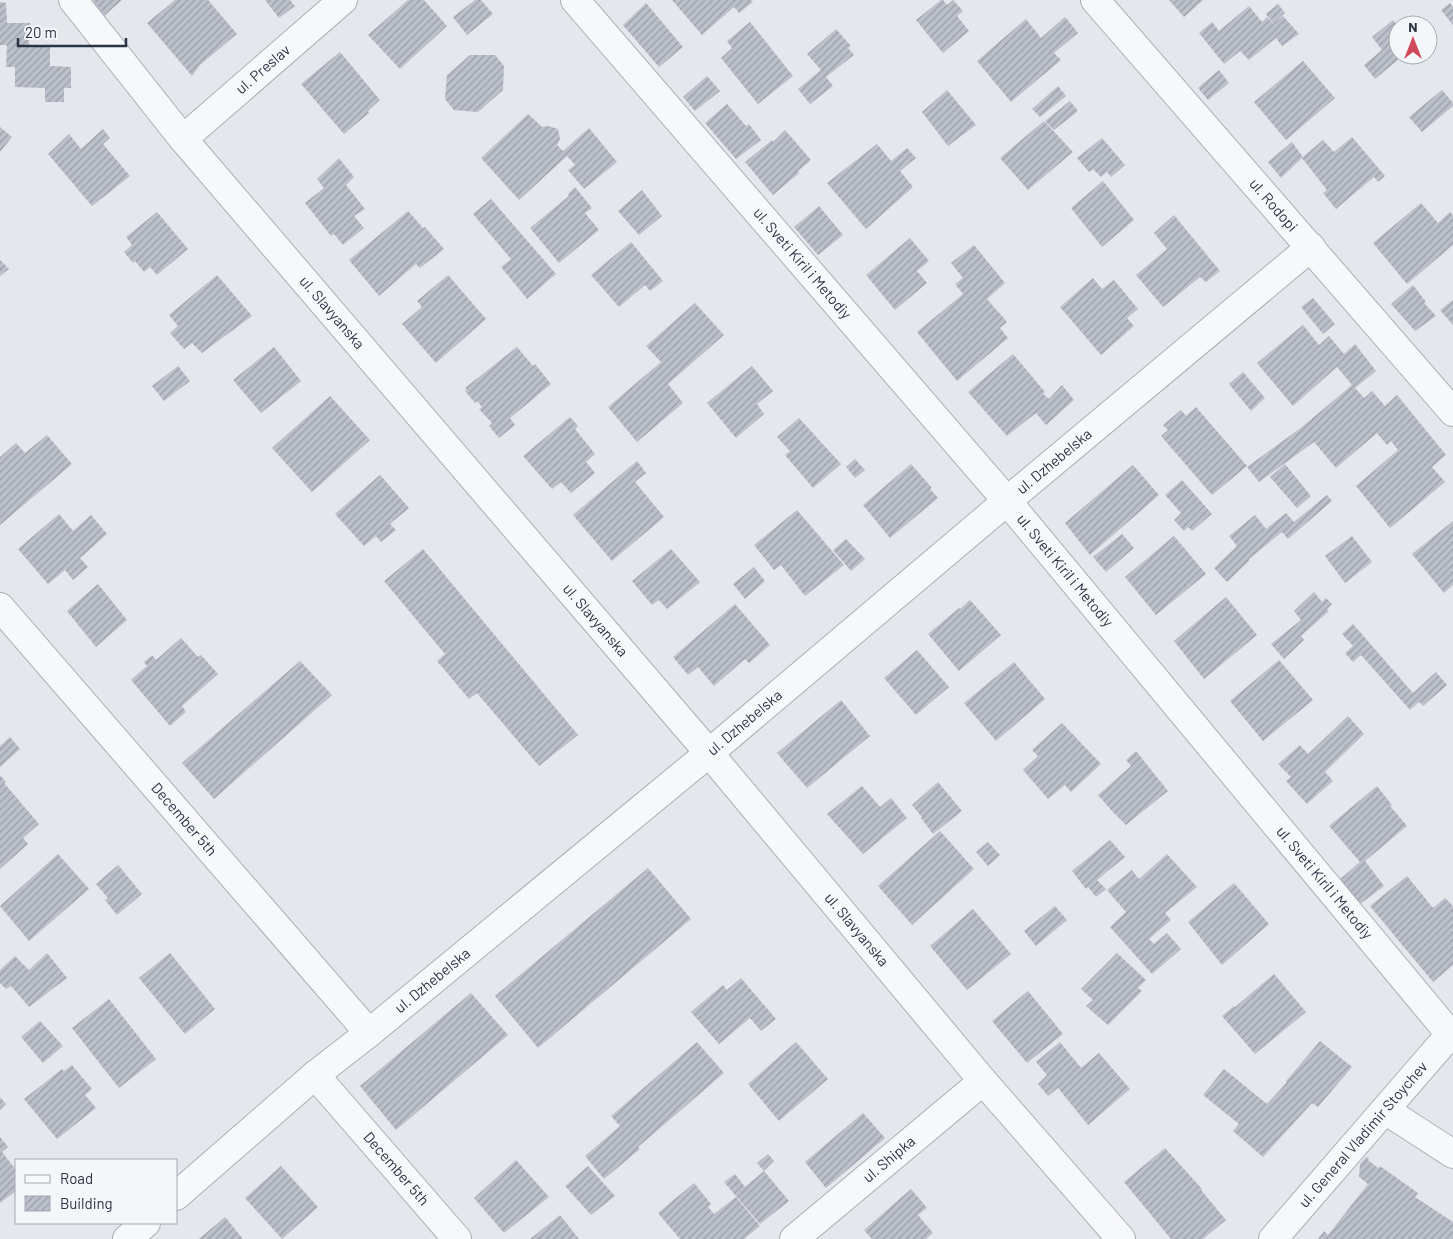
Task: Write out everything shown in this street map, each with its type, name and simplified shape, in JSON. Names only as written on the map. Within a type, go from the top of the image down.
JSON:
[{"type":"street","name":"ul. Slavyanska","points":[[73,0],[183,139],[709,753],[983,1080],[1121,1239]]},
{"type":"street","name":"ul. Preslav","points":[[183,139],[343,0]]},
{"type":"street","name":"ul. Sveti Kiril i Metodiy","points":[[575,0],[1006,501],[1452,1033]]},
{"type":"street","name":"ul. Rodopi","points":[[1094,0],[1453,412]]},
{"type":"street","name":"ul. Dzhebelska","points":[[178,1194],[315,1075],[369,1033],[709,753],[1310,247]]},
{"type":"street","name":"December 5th","points":[[0,607],[369,1033]]},
{"type":"street","name":"ul. General Vladimir Stoychev","points":[[1273,1239],[1452,1033]]},
{"type":"street","name":"December 5th","points":[[315,1075],[457,1239]]},
{"type":"street","name":"ul. Shipka","points":[[794,1239],[983,1080]]},
{"type":"street","points":[[1384,1110],[1453,1154]]},
{"type":"street","points":[[127,1239],[145,1224]]},
{"type":"building","points":[[93,0],[122,0],[104,16]]},
{"type":"building","points":[[175,0],[208,0],[237,34],[200,65],[192,76],[147,23]]},
{"type":"building","points":[[265,0],[290,0],[295,6],[279,18]]},
{"type":"building","points":[[408,0],[424,0],[447,26],[400,69],[368,35]]},
{"type":"building","points":[[475,0],[481,0],[493,14],[467,35],[453,17]]},
{"type":"building","points":[[672,0],[751,0],[753,2],[739,13],[734,7],[702,35]]},
{"type":"building","points":[[941,0],[947,5],[953,0],[963,11],[957,16],[969,31],[943,53],[916,20]]},
{"type":"building","points":[[1169,0],[1203,0],[1184,17]]},
{"type":"building","points":[[0,2],[6,3],[7,23],[30,23],[29,45],[50,45],[50,66],[71,67],[71,88],[64,88],[64,102],[45,102],[45,88],[15,87],[15,67],[6,67],[7,45],[0,45]]},
{"type":"building","points":[[646,3],[683,47],[659,67],[623,25]]},
{"type":"building","points":[[1450,3],[1453,7],[1453,25],[1441,10]]},
{"type":"building","points":[[1278,4],[1285,13],[1273,23],[1266,14]]},
{"type":"building","points":[[1249,6],[1262,22],[1267,17],[1276,27],[1273,23],[1283,16],[1299,34],[1282,46],[1276,38],[1249,60],[1240,51],[1224,64],[1199,33],[1212,22],[1219,31]]},
{"type":"building","points":[[1065,17],[1078,33],[1054,53],[1061,60],[1011,102],[977,61],[1026,19],[1041,38]]},
{"type":"building","points":[[750,22],[793,76],[758,104],[721,58],[732,48],[727,41]]},
{"type":"building","points":[[1388,24],[1388,65],[1392,65],[1375,79],[1364,65],[1382,50],[1372,37]]},
{"type":"building","points":[[836,29],[851,46],[848,48],[854,55],[826,77],[833,86],[810,104],[798,89],[821,70],[807,54]]},
{"type":"building","points":[[340,52],[380,100],[368,111],[369,113],[344,134],[301,84]]},
{"type":"building","points":[[470,55],[495,55],[504,66],[503,90],[478,112],[454,110],[445,99],[447,75]]},
{"type":"building","points":[[1303,61],[1335,98],[1286,140],[1254,102]]},
{"type":"building","points":[[1219,70],[1229,83],[1208,100],[1198,88]]},
{"type":"building","points":[[707,76],[720,91],[695,111],[683,97]]},
{"type":"building","points":[[1058,86],[1066,96],[1040,117],[1032,109]]},
{"type":"building","points":[[947,90],[976,125],[948,146],[922,112]]},
{"type":"building","points":[[1442,90],[1453,103],[1453,106],[1422,132],[1409,117]]},
{"type":"building","points":[[1070,101],[1078,111],[1054,130],[1045,121]]},
{"type":"building","points":[[727,104],[746,126],[749,124],[761,140],[736,159],[705,123]]},
{"type":"building","points":[[528,114],[542,127],[548,126],[558,129],[560,139],[557,145],[563,151],[589,128],[617,162],[584,189],[568,170],[575,165],[567,156],[519,200],[481,158]]},
{"type":"building","points":[[1044,121],[1073,152],[1028,190],[1000,158]]},
{"type":"building","points":[[0,127],[12,137],[0,152]]},
{"type":"building","points":[[103,129],[110,138],[103,144],[130,176],[92,206],[48,154],[69,134],[81,149]]},
{"type":"building","points":[[785,130],[811,160],[773,195],[745,162],[772,140],[773,142]]},
{"type":"building","points":[[1352,137],[1385,176],[1378,182],[1374,177],[1336,209],[1323,193],[1327,190],[1302,158],[1281,178],[1268,162],[1292,142],[1303,157],[1323,140],[1334,152]]},
{"type":"building","points":[[1102,138],[1125,165],[1111,177],[1107,172],[1101,177],[1093,169],[1089,172],[1077,158]]},
{"type":"building","points":[[877,144],[891,161],[907,148],[916,158],[900,171],[913,187],[866,229],[827,183]]},
{"type":"building","points":[[339,158],[354,177],[346,185],[365,209],[354,216],[364,228],[343,245],[334,234],[331,236],[305,203],[324,188],[317,179]]},
{"type":"building","points":[[1103,181],[1134,220],[1102,247],[1071,208]]},
{"type":"building","points":[[575,187],[592,208],[585,213],[599,230],[559,263],[530,228],[569,196],[568,194]]},
{"type":"building","points":[[642,190],[662,216],[639,235],[618,211]]},
{"type":"building","points":[[491,199],[556,274],[527,299],[501,267],[511,259],[473,214]]},
{"type":"building","points":[[1421,203],[1438,223],[1450,212],[1453,215],[1453,245],[1407,284],[1373,243]]},
{"type":"building","points":[[819,206],[843,235],[818,255],[794,227]]},
{"type":"building","points":[[408,211],[444,249],[420,268],[416,264],[379,296],[349,260]]},
{"type":"building","points":[[157,212],[188,249],[157,275],[150,267],[144,272],[124,252],[132,245],[126,237]]},
{"type":"building","points":[[1174,215],[1220,271],[1206,282],[1200,277],[1163,307],[1136,275],[1167,249],[1154,233]]},
{"type":"building","points":[[910,238],[929,261],[917,271],[927,283],[895,310],[866,275]]},
{"type":"building","points":[[631,242],[663,281],[650,291],[645,285],[619,307],[591,275]]},
{"type":"building","points":[[974,245],[1005,283],[987,299],[1007,322],[1000,328],[1008,338],[957,381],[917,332],[963,294],[955,284],[963,278],[951,263]]},
{"type":"building","points":[[0,260],[9,269],[0,276]]},
{"type":"building","points":[[217,275],[252,316],[202,353],[192,343],[184,349],[170,333],[178,326],[169,315]]},
{"type":"building","points":[[448,275],[486,319],[436,363],[402,324],[422,307],[417,301]]},
{"type":"building","points":[[1093,278],[1102,289],[1114,280],[1138,309],[1127,318],[1134,326],[1101,355],[1060,307]]},
{"type":"building","points":[[1413,285],[1426,302],[1424,303],[1436,316],[1415,331],[1391,304]]},
{"type":"building","points":[[1313,298],[1335,324],[1323,334],[1301,307]]},
{"type":"building","points":[[1453,300],[1453,325],[1440,310]]},
{"type":"building","points":[[695,303],[724,335],[668,384],[683,403],[637,442],[608,407],[661,362],[646,346]]},
{"type":"building","points":[[1303,325],[1319,345],[1329,336],[1344,354],[1355,344],[1376,371],[1355,388],[1364,398],[1372,391],[1385,406],[1397,395],[1446,455],[1432,467],[1445,482],[1390,528],[1356,486],[1398,450],[1391,441],[1387,445],[1377,433],[1336,468],[1314,442],[1259,482],[1247,467],[1302,427],[1352,385],[1337,367],[1293,406],[1257,363]]},
{"type":"building","points":[[274,347],[301,381],[261,413],[233,380]]},
{"type":"building","points":[[517,347],[533,366],[535,364],[551,384],[510,418],[515,425],[499,438],[489,426],[492,423],[479,409],[482,407],[477,401],[475,403],[465,391],[467,389],[465,388]]},
{"type":"building","points":[[1013,354],[1045,392],[1043,394],[1049,399],[1062,385],[1074,400],[1046,425],[1036,413],[1007,436],[968,392]]},
{"type":"building","points":[[178,366],[190,381],[164,401],[152,386]]},
{"type":"building","points":[[752,366],[773,391],[757,404],[764,414],[736,438],[707,403]]},
{"type":"building","points":[[1243,372],[1265,398],[1251,411],[1229,384]]},
{"type":"building","points":[[330,396],[370,440],[312,492],[272,448]]},
{"type":"building","points":[[1196,407],[1247,466],[1212,495],[1161,436],[1168,430],[1163,425],[1181,410],[1186,416]]},
{"type":"building","points":[[570,417],[578,426],[575,429],[595,454],[586,462],[595,473],[571,493],[561,482],[552,489],[523,456]]},
{"type":"building","points":[[799,418],[841,464],[813,488],[785,455],[790,451],[777,437]]},
{"type":"building","points":[[47,435],[72,464],[0,525],[0,457],[16,443],[25,453]]},
{"type":"building","points":[[855,459],[865,470],[855,478],[846,467]]},
{"type":"building","points":[[637,461],[646,473],[635,482],[664,517],[612,561],[573,515]]},
{"type":"building","points":[[911,464],[932,488],[930,489],[938,498],[890,538],[863,505]]},
{"type":"building","points":[[1285,464],[1311,496],[1297,508],[1270,477]]},
{"type":"building","points":[[1133,465],[1159,495],[1090,555],[1065,523]]},
{"type":"building","points":[[380,475],[409,508],[390,524],[396,530],[381,542],[376,536],[364,546],[335,514]]},
{"type":"building","points":[[1182,480],[1212,514],[1192,531],[1188,527],[1184,531],[1174,520],[1181,513],[1165,495]]},
{"type":"building","points":[[1327,495],[1332,501],[1288,539],[1282,532],[1249,559],[1227,582],[1214,568],[1237,546],[1229,536],[1255,515],[1266,529],[1286,513],[1294,522]]},
{"type":"building","points":[[797,510],[844,565],[805,596],[781,565],[774,570],[754,545]]},
{"type":"building","points":[[59,514],[73,531],[91,515],[107,534],[80,558],[88,567],[73,580],[65,570],[48,584],[18,549]]},
{"type":"building","points":[[1453,521],[1453,585],[1444,593],[1412,554]]},
{"type":"building","points":[[1122,534],[1134,548],[1106,572],[1093,557]]},
{"type":"building","points":[[1174,536],[1206,574],[1156,615],[1125,577]]},
{"type":"building","points":[[1352,536],[1372,562],[1345,583],[1325,556]]},
{"type":"building","points":[[846,539],[865,559],[851,571],[833,550]]},
{"type":"building","points":[[423,549],[578,735],[539,766],[477,693],[469,699],[437,661],[445,654],[384,581]]},
{"type":"building","points":[[671,549],[700,582],[667,609],[659,600],[652,605],[632,581]]},
{"type":"building","points":[[754,567],[765,581],[745,599],[733,584]]},
{"type":"building","points":[[98,584],[127,620],[96,647],[67,611]]},
{"type":"building","points":[[1314,592],[1322,602],[1326,598],[1332,604],[1327,609],[1329,611],[1301,636],[1304,640],[1284,659],[1271,644],[1301,620],[1294,611]]},
{"type":"building","points":[[1226,597],[1257,635],[1204,679],[1174,641]]},
{"type":"building","points":[[970,600],[1001,635],[959,671],[928,634]]},
{"type":"building","points":[[735,604],[770,645],[749,663],[745,659],[714,686],[698,667],[688,675],[673,657]]},
{"type":"building","points":[[1353,624],[1413,693],[1436,672],[1447,685],[1423,706],[1419,702],[1410,710],[1361,655],[1353,662],[1345,653],[1353,646],[1342,634]]},
{"type":"building","points":[[181,638],[198,657],[201,655],[218,674],[182,706],[186,712],[170,726],[131,680],[147,666],[144,662],[152,655],[156,660]]},
{"type":"building","points":[[917,650],[949,687],[916,715],[884,678]]},
{"type":"building","points":[[1279,660],[1313,700],[1263,741],[1230,701]]},
{"type":"building","points":[[300,661],[332,695],[214,799],[182,763]]},
{"type":"building","points":[[1014,662],[1045,699],[996,741],[964,703]]},
{"type":"building","points":[[841,700],[870,736],[807,788],[777,753]]},
{"type":"building","points":[[1348,716],[1364,734],[1325,772],[1333,781],[1307,804],[1286,781],[1291,777],[1278,764],[1300,745],[1308,754]]},
{"type":"building","points":[[1062,723],[1101,764],[1071,792],[1065,785],[1048,799],[1023,770],[1038,756],[1032,750]]},
{"type":"building","points":[[10,737],[20,749],[0,767],[0,746]]},
{"type":"building","points":[[1136,751],[1168,791],[1126,825],[1098,795],[1131,766],[1126,760]]},
{"type":"building","points":[[0,775],[6,782],[4,783],[39,824],[23,838],[28,844],[0,869]]},
{"type":"building","points":[[938,782],[962,811],[933,834],[912,805]]},
{"type":"building","points":[[862,786],[880,807],[891,798],[907,818],[863,854],[827,814]]},
{"type":"building","points":[[1377,786],[1392,805],[1390,806],[1407,826],[1365,861],[1384,886],[1360,904],[1339,880],[1360,862],[1329,826]]},
{"type":"building","points":[[940,831],[974,869],[912,925],[878,886]]},
{"type":"building","points":[[1110,840],[1125,857],[1097,880],[1106,889],[1096,897],[1088,887],[1086,889],[1072,871]]},
{"type":"building","points":[[988,842],[1000,855],[988,866],[976,852]]},
{"type":"building","points":[[58,854],[89,889],[29,941],[0,906]]},
{"type":"building","points":[[1167,854],[1197,887],[1165,913],[1171,920],[1149,939],[1154,944],[1167,933],[1181,949],[1152,974],[1110,927],[1126,912],[1107,890],[1132,870],[1139,879]]},
{"type":"building","points":[[118,865],[142,894],[117,915],[105,900],[108,898],[96,884]]},
{"type":"building","points":[[648,868],[691,919],[538,1048],[495,996]]},
{"type":"building","points":[[1407,876],[1433,908],[1445,898],[1453,906],[1453,965],[1433,982],[1370,906]]},
{"type":"building","points":[[1234,883],[1269,924],[1222,965],[1188,922]]},
{"type":"building","points":[[1055,906],[1067,920],[1036,946],[1024,931]]},
{"type":"building","points":[[973,909],[1011,954],[967,990],[930,946]]},
{"type":"building","points":[[47,953],[67,978],[29,1007],[11,986],[6,989],[0,983],[0,970],[15,956],[29,970]]},
{"type":"building","points":[[170,953],[215,1009],[185,1034],[139,978]]},
{"type":"building","points":[[1117,953],[1146,980],[1138,988],[1142,991],[1108,1025],[1086,1006],[1093,1000],[1081,989]]},
{"type":"building","points":[[1274,974],[1306,1012],[1255,1054],[1222,1016]]},
{"type":"building","points":[[741,978],[776,1019],[761,1031],[750,1018],[719,1044],[691,1012],[723,985],[727,990]]},
{"type":"building","points":[[1028,991],[1063,1034],[1027,1063],[992,1021]]},
{"type":"building","points":[[471,993],[508,1035],[396,1130],[360,1086]]},
{"type":"building","points":[[109,999],[156,1059],[119,1088],[72,1028]]},
{"type":"building","points":[[40,1021],[63,1046],[43,1063],[21,1037]]},
{"type":"building","points":[[1320,1041],[1352,1067],[1318,1107],[1312,1103],[1263,1157],[1233,1131],[1239,1124],[1203,1095],[1224,1069],[1267,1104]]},
{"type":"building","points":[[697,1042],[724,1073],[604,1179],[585,1156],[620,1126],[611,1116]]},
{"type":"building","points":[[796,1042],[828,1079],[779,1121],[748,1084]]},
{"type":"building","points":[[1060,1042],[1081,1068],[1099,1053],[1130,1089],[1088,1125],[1058,1088],[1048,1096],[1038,1084],[1047,1075],[1036,1062]]},
{"type":"building","points":[[72,1065],[92,1089],[85,1095],[96,1108],[57,1139],[24,1099],[62,1069],[64,1071]]},
{"type":"building","points":[[0,1097],[6,1104],[0,1110]]},
{"type":"building","points":[[863,1113],[885,1138],[826,1188],[805,1162]]},
{"type":"building","points":[[0,1137],[8,1147],[2,1152],[15,1169],[15,1192],[0,1203]]},
{"type":"building","points":[[1165,1148],[1202,1189],[1226,1220],[1203,1239],[1171,1239],[1124,1182]]},
{"type":"building","points":[[768,1154],[774,1161],[764,1171],[757,1163]]},
{"type":"building","points":[[1366,1157],[1378,1168],[1380,1166],[1418,1193],[1415,1197],[1453,1222],[1453,1239],[1318,1239],[1324,1231],[1328,1235],[1368,1184],[1359,1177],[1360,1164]]},
{"type":"building","points":[[516,1160],[549,1197],[504,1233],[474,1198]]},
{"type":"building","points":[[281,1166],[318,1207],[282,1239],[245,1198]]},
{"type":"building","points":[[588,1166],[615,1196],[591,1215],[565,1186]]},
{"type":"building","points":[[764,1171],[789,1201],[760,1224],[724,1182],[735,1174],[745,1187]]},
{"type":"building","points":[[694,1183],[711,1204],[708,1207],[714,1214],[736,1197],[760,1226],[744,1239],[680,1239],[658,1213]]},
{"type":"building","points":[[911,1189],[927,1208],[918,1215],[933,1233],[926,1239],[872,1239],[864,1230]]},
{"type":"building","points":[[560,1215],[579,1239],[530,1239]]},
{"type":"building","points":[[225,1217],[243,1239],[199,1239]]}]
